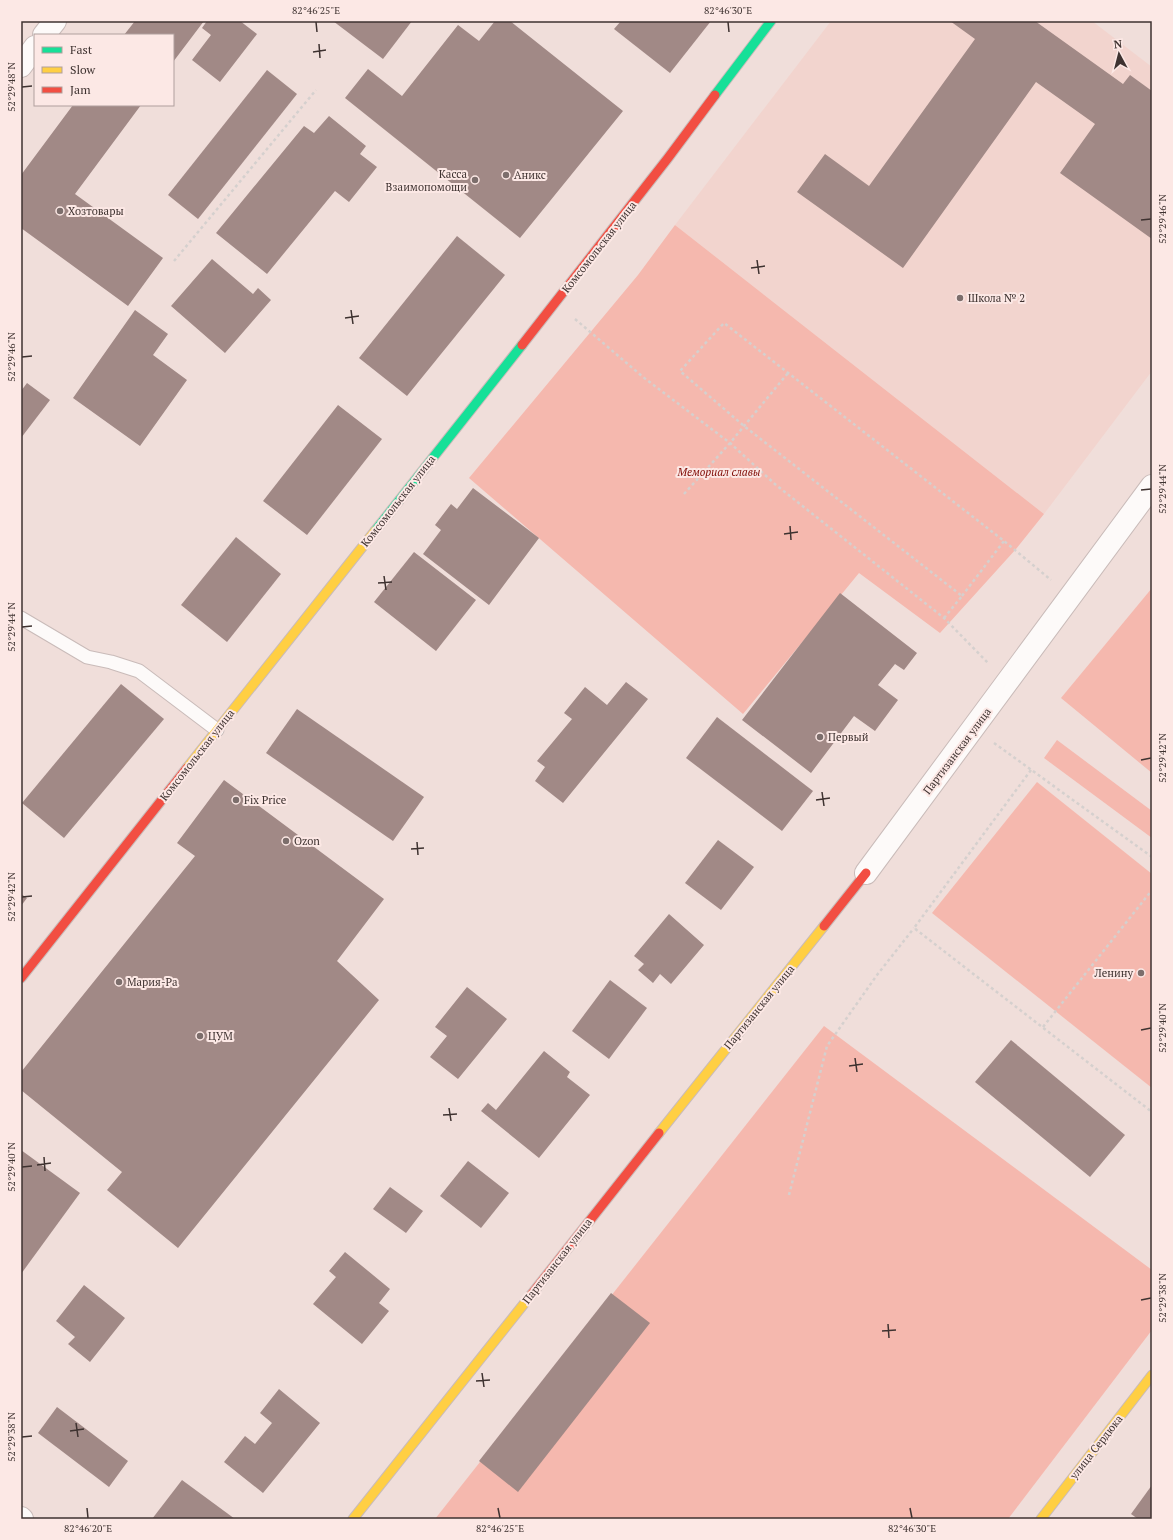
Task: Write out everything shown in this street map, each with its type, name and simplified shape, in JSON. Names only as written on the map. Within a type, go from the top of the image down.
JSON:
[{"type":"street","points":[[45,34],[55,21]]},
{"type":"street","name":"Комсомольская улица","points":[[21,978],[668,158],[771,21]]},
{"type":"street","points":[[21,66],[34,48]]},
{"type":"street","name":"Партизанская улица","points":[[353,1519],[866,873],[1007,683],[1069,596],[1152,486]]},
{"type":"street","name":"улица Сердюка","points":[[1041,1519],[1152,1375]]},
{"type":"lane","points":[[21,618],[87,657],[111,662],[139,671],[217,730]]},
{"type":"path","points":[[174,261],[316,90]]},
{"type":"path","points":[[571,316],[643,377],[730,443],[776,485],[944,618],[1007,683]]},
{"type":"path","points":[[962,596],[744,426],[680,371],[724,323],[1004,541],[1069,596]]},
{"type":"path","points":[[684,494],[730,443],[788,373]]},
{"type":"path","points":[[944,618],[1004,541]]},
{"type":"path","points":[[974,728],[1152,857]]},
{"type":"path","points":[[789,1195],[827,1046],[1031,770]]},
{"type":"path","points":[[1043,1027],[1152,890]]},
{"type":"path","points":[[914,928],[1152,1112]]},
{"type":"shaded area","name":"Школа № 2","points":[[831,21],[1092,21],[1152,67],[1152,371],[1044,514],[675,225]]},
{"type":"green space","name":"Мемориал славы","points":[[675,225],[1044,514],[1016,549],[940,633],[859,573],[743,714],[469,478],[638,275]]},
{"type":"green space","points":[[1152,588],[1152,773],[1061,698]]},
{"type":"green space","points":[[1057,740],[1152,811],[1152,838],[1044,758]]},
{"type":"green space","points":[[1037,782],[1152,874],[1152,1088],[932,913]]},
{"type":"green space","points":[[824,1026],[1152,1270],[1152,1330],[1008,1519],[435,1519]]},
{"type":"building","points":[[135,21],[204,21],[174,61],[174,34],[125,34]]},
{"type":"building","points":[[207,21],[240,21],[257,34],[220,82],[192,60],[211,35],[202,28]]},
{"type":"building","points":[[333,21],[412,21],[383,59]]},
{"type":"building","name":"Аникс","points":[[495,21],[510,21],[623,111],[520,238],[345,98],[368,69],[402,96],[458,25],[479,41]]},
{"type":"building","points":[[621,21],[711,21],[670,73],[614,29]]},
{"type":"building","points":[[950,21],[1035,21],[1123,84],[1130,75],[1152,91],[1152,239],[1060,173],[1095,124],[1036,82],[903,268],[797,192],[825,154],[869,186],[975,39]]},
{"type":"building","points":[[267,70],[297,94],[198,219],[168,195]]},
{"type":"building","name":"Хозтовары","points":[[72,106],[140,106],[75,194],[163,258],[128,306],[21,228],[21,175]]},
{"type":"building","points":[[329,116],[366,146],[360,154],[377,167],[349,202],[335,191],[267,274],[216,233],[304,126],[314,133]]},
{"type":"building","points":[[457,236],[505,275],[407,396],[359,358]]},
{"type":"building","points":[[212,259],[253,294],[258,288],[271,300],[225,353],[171,306]]},
{"type":"building","points":[[135,310],[168,334],[153,355],[187,380],[140,446],[73,398]]},
{"type":"building","points":[[27,383],[50,400],[21,438],[21,391]]},
{"type":"building","points":[[338,405],[382,439],[307,535],[263,501]]},
{"type":"building","points":[[473,488],[539,538],[489,605],[423,554],[441,530],[435,525],[451,504],[457,509]]},
{"type":"building","points":[[236,537],[281,574],[227,642],[181,605]]},
{"type":"building","points":[[414,552],[476,600],[436,651],[374,602]]},
{"type":"building","points":[[840,593],[917,653],[904,670],[895,664],[878,685],[898,700],[875,731],[854,716],[811,773],[742,720]]},
{"type":"building","points":[[626,682],[648,699],[563,803],[535,781],[545,767],[537,761],[572,719],[564,713],[585,687],[607,705]]},
{"type":"building","points":[[121,684],[164,719],[64,838],[22,803]]},
{"type":"building","points":[[297,709],[424,797],[393,841],[266,753]]},
{"type":"building","points":[[717,717],[813,791],[782,831],[686,758]]},
{"type":"building","name":"ЦУМ","points":[[224,780],[384,899],[337,961],[379,1000],[178,1248],[107,1190],[122,1172],[21,1090],[21,1072],[195,856],[177,843]]},
{"type":"building","points":[[718,840],[754,867],[721,910],[685,883]]},
{"type":"building","points":[[21,894],[27,898],[21,906]]},
{"type":"building","points":[[669,914],[704,945],[671,984],[660,974],[653,983],[638,970],[644,964],[634,956]]},
{"type":"building","points":[[610,980],[647,1008],[609,1059],[572,1031]]},
{"type":"building","points":[[467,987],[507,1019],[458,1079],[430,1057],[447,1036],[435,1027]]},
{"type":"building","points":[[1011,1040],[1125,1135],[1090,1177],[975,1082]]},
{"type":"building","points":[[544,1051],[570,1072],[567,1077],[590,1095],[539,1158],[481,1111],[488,1103],[496,1110]]},
{"type":"building","points":[[21,1150],[80,1193],[21,1274]]},
{"type":"building","points":[[468,1161],[509,1193],[481,1228],[440,1196]]},
{"type":"building","points":[[390,1187],[423,1211],[406,1233],[373,1209]]},
{"type":"building","points":[[345,1252],[390,1289],[379,1303],[389,1311],[362,1344],[313,1304],[336,1277],[329,1271]]},
{"type":"building","points":[[84,1285],[125,1318],[90,1362],[68,1344],[75,1337],[56,1321]]},
{"type":"building","points":[[611,1293],[650,1323],[518,1492],[479,1461]]},
{"type":"building","points":[[279,1389],[320,1423],[263,1493],[224,1462],[245,1436],[255,1444],[272,1423],[260,1413]]},
{"type":"building","points":[[57,1407],[128,1461],[109,1487],[38,1433]]},
{"type":"building","points":[[182,1480],[235,1519],[152,1519]]},
{"type":"building","points":[[1152,1485],[1152,1519],[1138,1519],[1131,1514]]},
{"type":"traffic: fast","points":[[715,95],[771,21]]},
{"type":"traffic: fast","points":[[375,531],[522,345]]},
{"type":"traffic: slow","points":[[187,768],[375,531]]},
{"type":"traffic: slow","points":[[659,1133],[824,926]]},
{"type":"traffic: slow","points":[[353,1519],[531,1295]]},
{"type":"traffic: slow","points":[[1041,1519],[1152,1375]]},
{"type":"traffic: jam","points":[[522,345],[668,158],[715,95]]},
{"type":"traffic: jam","points":[[21,978],[187,768]]},
{"type":"traffic: jam","points":[[824,926],[866,873]]},
{"type":"traffic: jam","points":[[531,1295],[659,1133]]},
{"type":"place","name":"Аникс","points":[[506,175]]},
{"type":"place","name":"Касса Взаимопомощи","points":[[475,180]]},
{"type":"place","name":"Хозтовары","points":[[60,211]]},
{"type":"place","name":"Школа № 2","points":[[960,298]]},
{"type":"place","name":"Первый","points":[[820,737]]},
{"type":"place","name":"Fix Price","points":[[236,800]]},
{"type":"place","name":"Ozon","points":[[286,841]]},
{"type":"place","name":"Ленину","points":[[1141,973]]},
{"type":"place","name":"Мария-Ра","points":[[119,982]]},
{"type":"place","name":"ЦУМ","points":[[200,1036]]}]
